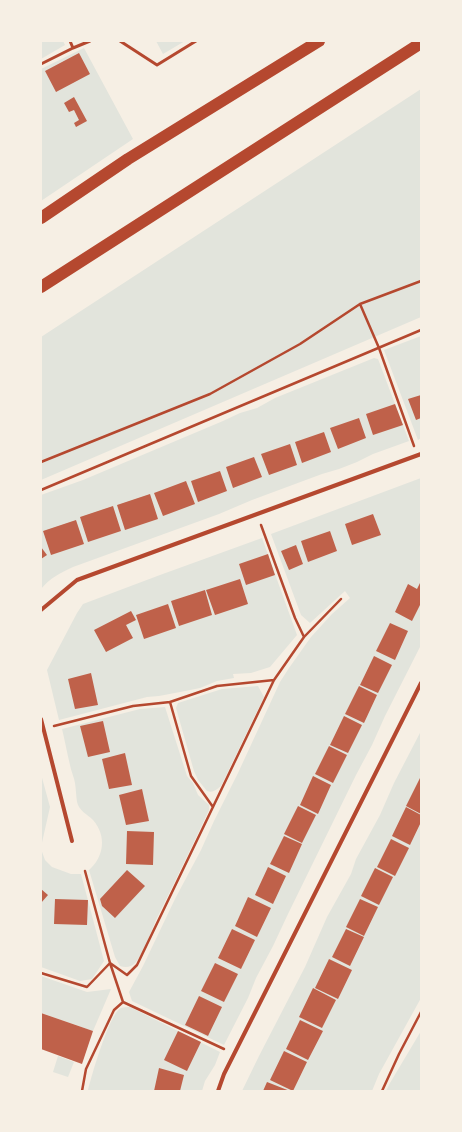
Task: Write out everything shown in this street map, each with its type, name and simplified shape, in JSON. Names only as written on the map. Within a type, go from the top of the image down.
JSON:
[{"type":"highway","points":[[41,218],[128,159],[319,41]]},
{"type":"highway","points":[[41,287],[421,44]]},
{"type":"street","points":[[41,610],[77,580],[419,454]]},
{"type":"street","points":[[218,1091],[224,1074],[421,683]]},
{"type":"street","points":[[41,719],[72,841]]},
{"type":"lane","points":[[70,41],[73,48]]},
{"type":"lane","points":[[41,64],[90,41]]},
{"type":"lane","points":[[120,41],[157,65],[196,41]]},
{"type":"path","points":[[41,462],[210,394],[300,344],[360,304],[421,281]]},
{"type":"path","points":[[360,304],[379,348],[419,454]]},
{"type":"path","points":[[41,490],[421,330]]},
{"type":"path","points":[[256,514],[295,618],[304,637]]},
{"type":"path","points":[[110,963],[127,975],[137,965],[274,680],[304,637],[341,599]]},
{"type":"path","points":[[43,729],[133,706],[170,702],[217,686],[274,680]]},
{"type":"path","points":[[170,702],[191,776],[213,807]]},
{"type":"path","points":[[85,871],[110,963],[123,1002],[235,1054]]},
{"type":"path","points":[[41,973],[87,987],[110,963]]},
{"type":"path","points":[[82,1091],[86,1070],[89,1063],[114,1010],[123,1002]]},
{"type":"path","points":[[382,1091],[421,1012]]},
{"type":"shaded area","points":[[41,41],[63,41],[65,45],[41,59]]},
{"type":"shaded area","points":[[156,41],[185,41],[163,54]]},
{"type":"shaded area","points":[[84,48],[133,139],[41,201],[41,69]]},
{"type":"shaded area","points":[[421,89],[421,317],[41,480],[41,337]]},
{"type":"shaded area","points":[[421,336],[421,438],[418,440],[384,350]]},
{"type":"shaded area","points":[[374,358],[378,359],[409,441],[373,454],[339,469],[252,500],[219,514],[73,567],[56,576],[41,589],[41,495],[83,480],[240,413],[257,408],[275,398]]},
{"type":"shaded area","points":[[421,478],[421,645],[224,1045],[132,1001],[129,992],[201,850],[280,682],[311,637],[332,614],[350,598],[345,591],[310,623],[301,615],[271,534]]},
{"type":"shaded area","points":[[262,538],[297,635],[270,667],[251,673],[233,674],[234,678],[217,681],[200,688],[147,697],[59,720],[47,670],[83,604]]},
{"type":"shaded area","points":[[258,686],[264,697],[221,786],[216,790],[209,792],[198,780],[194,771],[176,708],[178,703],[222,689]]},
{"type":"shaded area","points":[[165,707],[187,776],[193,783],[198,795],[209,805],[209,810],[142,952],[133,965],[129,967],[122,967],[115,957],[89,870],[94,865],[101,853],[102,839],[93,820],[81,810],[78,805],[75,781],[70,767],[62,729],[140,709]]},
{"type":"shaded area","points":[[421,731],[421,998],[379,1074],[372,1091],[242,1091],[305,967],[327,917],[351,874],[356,859],[380,815],[394,783]]},
{"type":"shaded area","points":[[41,774],[50,807],[41,847]]},
{"type":"shaded area","points":[[41,849],[45,860],[52,867],[71,874],[81,874],[104,961],[92,979],[80,981],[41,967]]},
{"type":"shaded area","points":[[41,976],[87,992],[111,989],[93,1031],[41,1013]]},
{"type":"shaded area","points":[[130,1007],[220,1052],[215,1065],[205,1081],[202,1091],[88,1091],[102,1046],[112,1021],[121,1008]]},
{"type":"shaded area","points":[[421,1031],[421,1091],[386,1091],[390,1083]]},
{"type":"shaded area","points":[[58,1056],[74,1062],[68,1077],[53,1072]]},
{"type":"building","points":[[79,53],[90,74],[56,92],[45,71]]},
{"type":"building","points":[[74,97],[87,121],[76,127],[74,123],[79,120],[74,110],[69,112],[64,103]]},
{"type":"building","points":[[421,395],[421,418],[416,420],[408,399]]},
{"type":"building","points":[[395,404],[403,425],[373,435],[366,414]]},
{"type":"building","points":[[359,418],[366,438],[338,449],[330,428]]},
{"type":"building","points":[[324,432],[331,452],[302,463],[295,442]]},
{"type":"building","points":[[290,444],[297,465],[269,475],[261,454]]},
{"type":"building","points":[[254,457],[262,477],[233,488],[226,467]]},
{"type":"building","points":[[220,471],[227,491],[198,502],[191,481]]},
{"type":"building","points":[[186,481],[195,504],[163,516],[154,493]]},
{"type":"building","points":[[150,494],[158,519],[125,530],[117,505]]},
{"type":"building","points":[[113,506],[121,531],[88,542],[80,517]]},
{"type":"building","points":[[373,514],[381,535],[352,545],[345,524]]},
{"type":"building","points":[[76,520],[84,544],[51,555],[43,531]]},
{"type":"building","points":[[330,531],[337,551],[308,562],[301,541]]},
{"type":"building","points":[[296,545],[303,564],[289,570],[281,551]]},
{"type":"building","points":[[41,547],[47,555],[41,559]]},
{"type":"building","points":[[268,554],[275,575],[246,585],[239,564]]},
{"type":"building","points":[[240,579],[248,604],[215,615],[206,590]]},
{"type":"building","points":[[421,581],[421,603],[412,621],[395,612],[408,584],[417,589]]},
{"type":"building","points":[[205,590],[212,615],[179,626],[171,601]]},
{"type":"building","points":[[168,604],[176,628],[144,639],[136,615]]},
{"type":"building","points":[[131,611],[136,620],[126,625],[133,638],[106,652],[94,630]]},
{"type":"building","points":[[390,623],[408,631],[395,660],[376,651]]},
{"type":"building","points":[[374,656],[392,665],[378,693],[360,685]]},
{"type":"building","points":[[91,673],[98,705],[75,709],[68,679]]},
{"type":"building","points":[[359,686],[377,695],[364,723],[345,714]]},
{"type":"building","points":[[344,716],[362,725],[348,753],[330,745]]},
{"type":"building","points":[[103,721],[110,752],[88,757],[80,726]]},
{"type":"building","points":[[329,746],[347,755],[333,783],[315,774]]},
{"type":"building","points":[[125,753],[132,785],[109,789],[102,759]]},
{"type":"building","points":[[313,776],[331,785],[318,814],[300,805]]},
{"type":"building","points":[[421,776],[421,814],[406,806]]},
{"type":"building","points":[[142,789],[149,821],[126,825],[119,795]]},
{"type":"building","points":[[298,806],[316,815],[302,843],[284,834]]},
{"type":"building","points":[[406,807],[421,815],[421,822],[410,845],[392,836]]},
{"type":"building","points":[[127,831],[154,832],[153,865],[126,864]]},
{"type":"building","points":[[284,836],[302,844],[289,873],[270,864]]},
{"type":"building","points":[[391,839],[409,848],[395,876],[377,867]]},
{"type":"building","points":[[268,867],[286,876],[273,904],[255,895]]},
{"type":"building","points":[[375,868],[393,877],[379,905],[361,896]]},
{"type":"building","points":[[127,870],[145,886],[115,918],[102,906],[100,899]]},
{"type":"building","points":[[41,889],[48,895],[41,903]]},
{"type":"building","points":[[248,897],[271,908],[257,937],[235,926]]},
{"type":"building","points":[[55,899],[88,900],[87,925],[54,924]]},
{"type":"building","points":[[360,899],[378,907],[364,936],[346,927]]},
{"type":"building","points":[[232,929],[255,940],[241,969],[218,958]]},
{"type":"building","points":[[346,929],[364,937],[350,966],[332,957]]},
{"type":"building","points":[[329,959],[352,970],[338,999],[315,988]]},
{"type":"building","points":[[215,963],[238,974],[224,1002],[201,991]]},
{"type":"building","points":[[313,988],[336,1000],[322,1028],[299,1017]]},
{"type":"building","points":[[199,996],[222,1007],[208,1036],[185,1025]]},
{"type":"building","points":[[41,1013],[93,1031],[82,1064],[41,1049]]},
{"type":"building","points":[[300,1020],[323,1031],[308,1060],[286,1049]]},
{"type":"building","points":[[178,1031],[201,1042],[187,1071],[164,1060]]},
{"type":"building","points":[[284,1051],[307,1062],[293,1091],[270,1080]]},
{"type":"building","points":[[159,1068],[184,1075],[180,1091],[154,1091]]},
{"type":"building","points":[[267,1082],[290,1091],[263,1091]]}]
